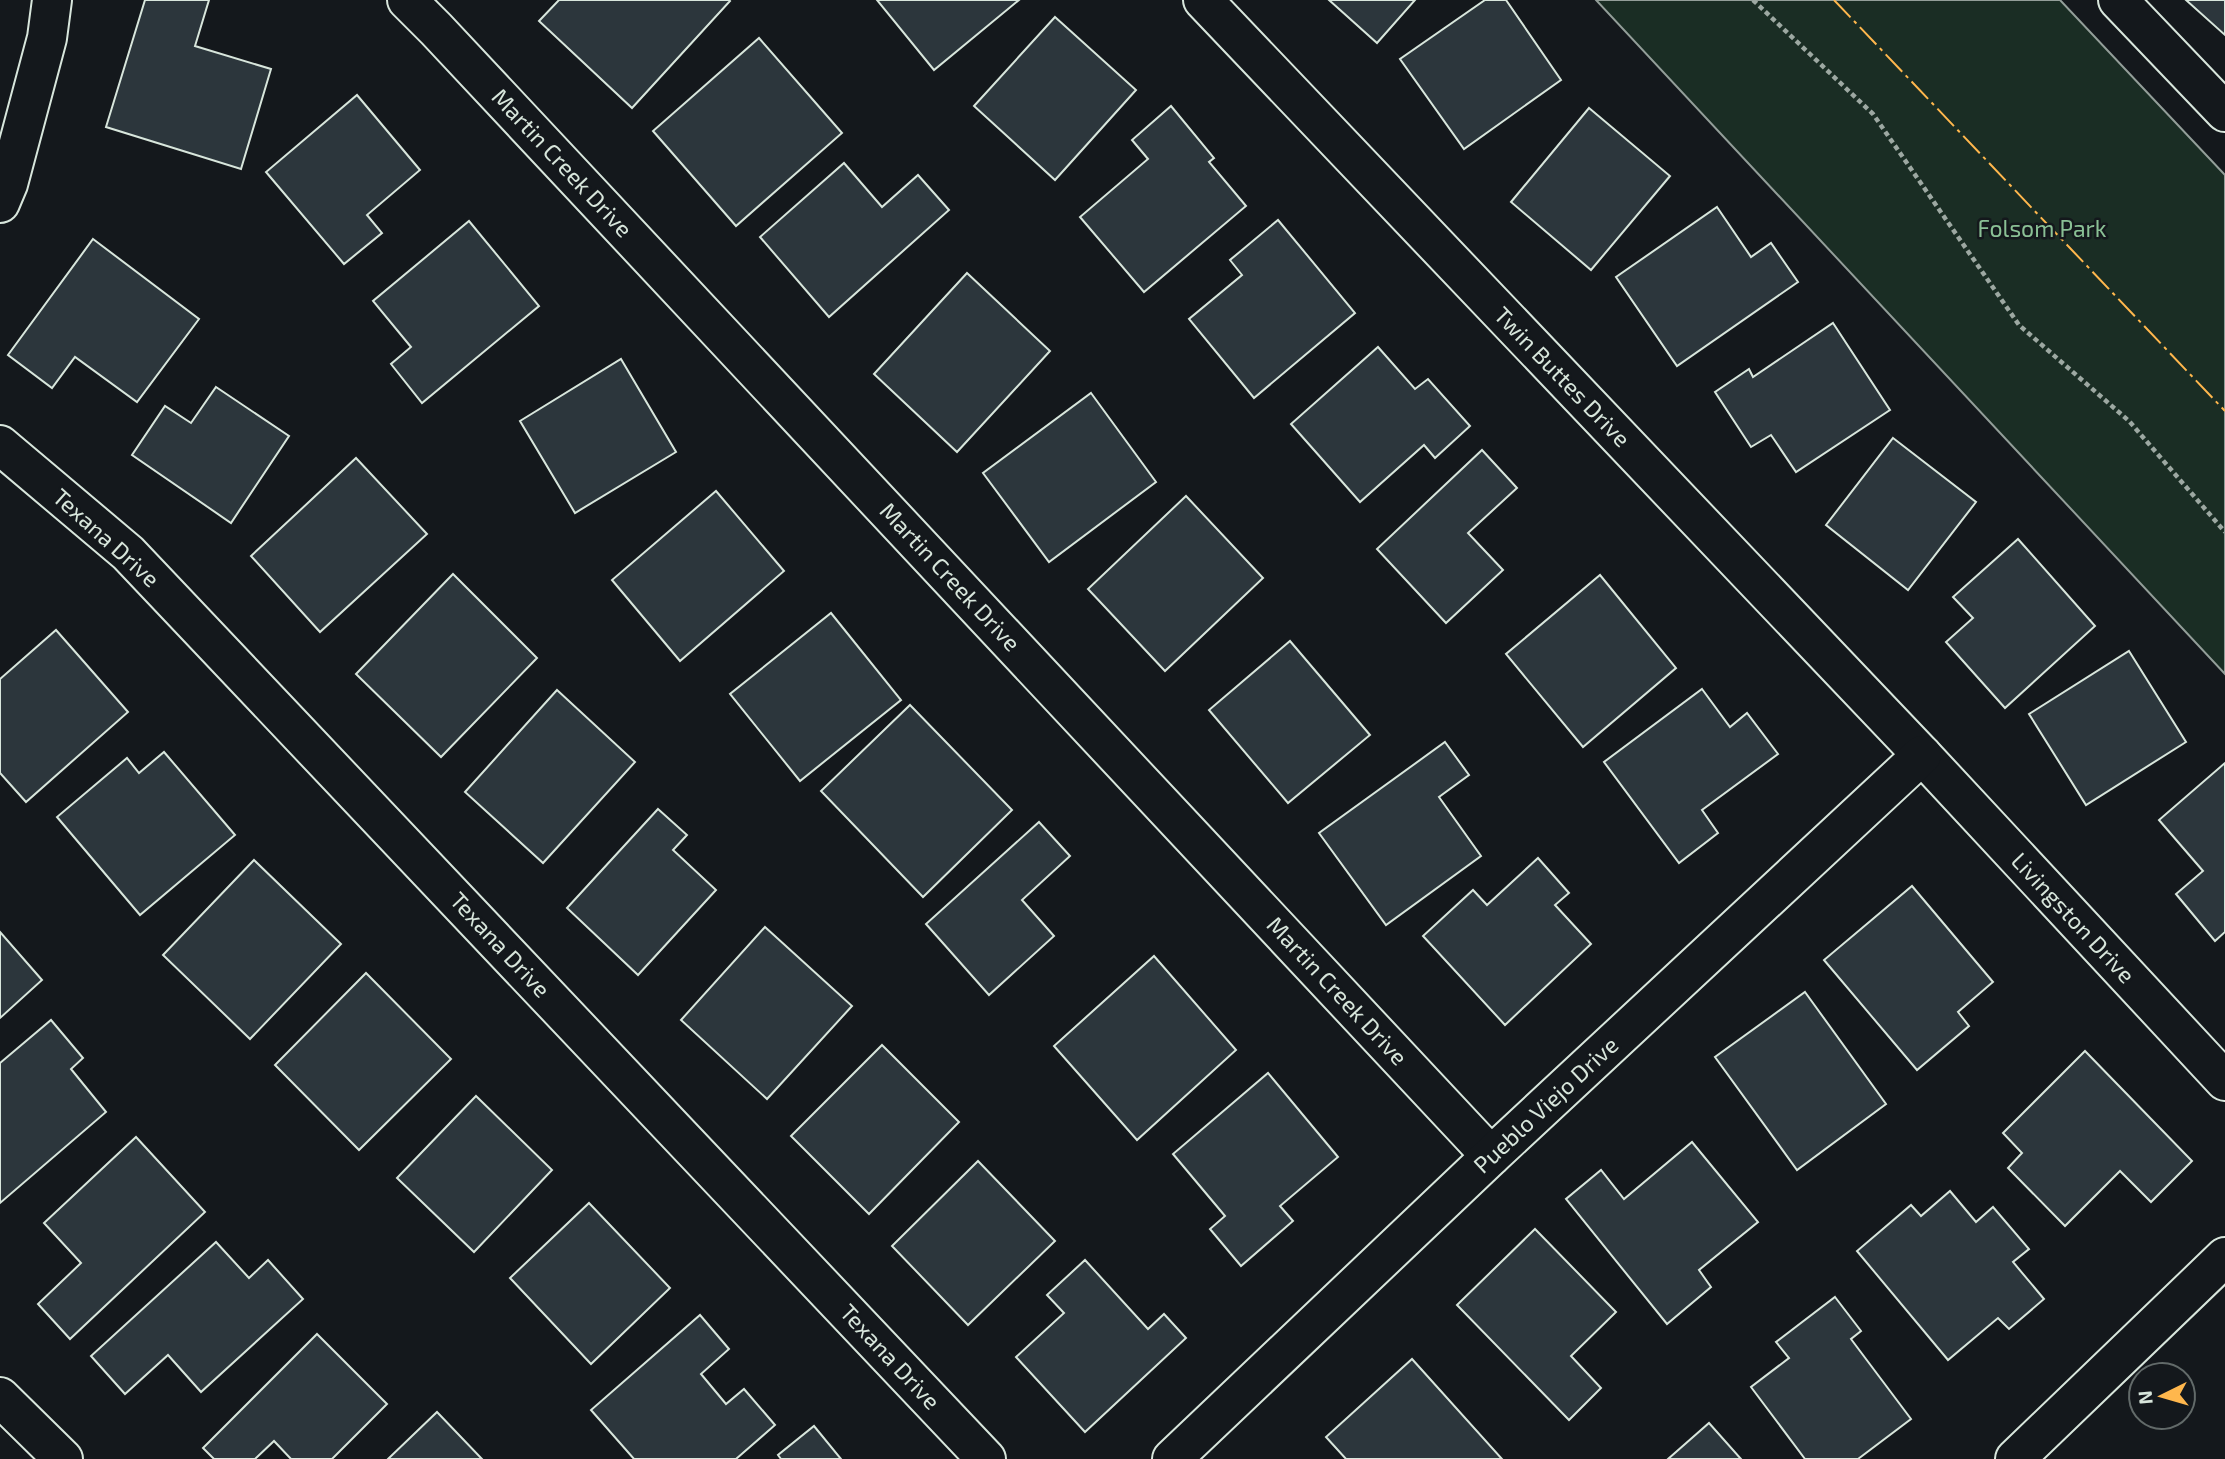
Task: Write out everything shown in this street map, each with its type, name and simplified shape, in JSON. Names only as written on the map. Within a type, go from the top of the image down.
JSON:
[{"type":"street","points":[[0,203],[8,184],[47,38],[52,0]]},
{"type":"street","name":"Martin Creek Drive","points":[[407,0],[1492,1156]]},
{"type":"street","name":"Twin Buttes Drive","points":[[1203,0],[1922,755]]},
{"type":"street","points":[[2118,0],[2225,111]]},
{"type":"street","name":"Texana Drive","points":[[0,445],[128,553],[986,1459]]},
{"type":"street","name":"Pueblo Viejo Drive","points":[[1172,1459],[1922,755]]},
{"type":"street","name":"Livingston Drive","points":[[1922,755],[2225,1082]]},
{"type":"street","points":[[2015,1459],[2225,1257]]},
{"type":"street","points":[[0,1397],[63,1459]]},
{"type":"path","points":[[1753,0],[1872,114],[2019,325],[2129,421],[2225,532]]},
{"type":"green space","name":"Folsom Park","points":[[1596,0],[2060,0],[2225,175],[2225,674]]},
{"type":"building","points":[[145,0],[209,0],[195,46],[271,69],[241,169],[106,127]]},
{"type":"building","points":[[559,0],[730,1],[632,108],[539,21]]},
{"type":"building","points":[[877,0],[1019,0],[934,70]]},
{"type":"building","points":[[1329,0],[1415,0],[1377,43]]},
{"type":"building","points":[[1485,0],[1506,0],[1561,80],[1464,149],[1400,59]]},
{"type":"building","points":[[2186,0],[2225,0],[2225,35]]},
{"type":"building","points":[[1055,17],[1136,90],[1055,180],[974,106]]},
{"type":"building","points":[[759,38],[842,133],[736,226],[653,131]]},
{"type":"building","points":[[357,95],[420,170],[367,215],[382,233],[344,264],[266,172]]},
{"type":"building","points":[[1171,106],[1214,158],[1209,162],[1246,206],[1144,292],[1080,217],[1148,159],[1132,140]]},
{"type":"building","points":[[1589,108],[1670,176],[1591,270],[1511,202]]},
{"type":"building","points":[[844,163],[882,207],[918,175],[949,210],[829,317],[760,237]]},
{"type":"building","points":[[1717,207],[1751,257],[1771,243],[1798,282],[1677,366],[1616,277]]},
{"type":"building","points":[[1278,220],[1355,313],[1254,398],[1189,319],[1242,275],[1230,260]]},
{"type":"building","points":[[469,221],[539,306],[422,403],[391,364],[411,347],[373,301]]},
{"type":"building","points":[[93,239],[199,319],[137,402],[75,357],[52,388],[8,355]]},
{"type":"building","points":[[967,273],[1050,351],[957,452],[874,374]]},
{"type":"building","points":[[1833,323],[1890,410],[1796,472],[1771,435],[1751,447],[1715,392],[1749,369],[1753,377]]},
{"type":"building","points":[[1378,347],[1415,389],[1428,379],[1470,426],[1435,458],[1424,445],[1360,502],[1291,424]]},
{"type":"building","points":[[621,359],[676,452],[575,513],[520,421]]},
{"type":"building","points":[[216,387],[289,436],[231,523],[132,455],[165,406],[191,423]]},
{"type":"building","points":[[1091,393],[1156,482],[1049,562],[983,473]]},
{"type":"building","points":[[1893,438],[1976,502],[1908,590],[1826,525]]},
{"type":"building","points":[[1482,450],[1517,488],[1468,533],[1503,570],[1446,623],[1377,549]]},
{"type":"building","points":[[356,458],[427,534],[320,632],[251,556]]},
{"type":"building","points":[[716,491],[784,571],[680,661],[612,580]]},
{"type":"building","points":[[1186,496],[1263,578],[1165,671],[1088,589]]},
{"type":"building","points":[[2018,539],[2095,626],[2005,708],[1946,642],[1973,618],[1953,597]]},
{"type":"building","points":[[453,574],[537,658],[441,757],[356,674]]},
{"type":"building","points":[[1600,575],[1676,668],[1583,747],[1506,654]]},
{"type":"building","points":[[831,613],[901,700],[800,781],[730,694]]},
{"type":"building","points":[[56,630],[128,712],[26,802],[0,773],[0,679]]},
{"type":"building","points":[[1290,641],[1370,735],[1288,803],[1209,710]]},
{"type":"building","points":[[2129,651],[2186,742],[2086,805],[2029,714]]},
{"type":"building","points":[[1702,689],[1730,727],[1747,713],[1778,754],[1702,810],[1718,833],[1679,863],[1604,762]]},
{"type":"building","points":[[557,690],[635,762],[543,863],[465,792]]},
{"type":"building","points":[[910,705],[1012,810],[923,897],[821,791]]},
{"type":"building","points":[[1445,742],[1469,775],[1439,797],[1481,856],[1386,925],[1319,833]]},
{"type":"building","points":[[164,752],[235,835],[140,915],[57,817],[127,758],[139,773]]},
{"type":"building","points":[[2225,763],[2225,932],[2215,941],[2176,894],[2203,871],[2159,820]]},
{"type":"building","points":[[658,809],[687,835],[673,850],[716,890],[638,975],[567,908]]},
{"type":"building","points":[[1039,822],[1070,856],[1022,900],[1054,936],[989,995],[926,924]]},
{"type":"building","points":[[1538,858],[1569,893],[1555,905],[1591,944],[1505,1025],[1423,936],[1473,890],[1487,905]]},
{"type":"building","points":[[254,860],[341,944],[250,1039],[163,955]]},
{"type":"building","points":[[1912,886],[1993,982],[1958,1012],[1969,1026],[1917,1070],[1824,960]]},
{"type":"building","points":[[765,927],[852,1006],[767,1099],[681,1020]]},
{"type":"building","points":[[0,932],[42,980],[0,1018]]},
{"type":"building","points":[[1154,956],[1236,1050],[1137,1140],[1054,1046]]},
{"type":"building","points":[[366,973],[451,1059],[359,1150],[275,1065]]},
{"type":"building","points":[[1805,992],[1886,1104],[1797,1170],[1715,1057]]},
{"type":"building","points":[[51,1020],[83,1058],[71,1069],[106,1112],[0,1203],[0,1063]]},
{"type":"building","points":[[882,1045],[959,1122],[869,1214],[791,1136]]},
{"type":"building","points":[[2085,1051],[2192,1161],[2151,1202],[2120,1171],[2065,1226],[2008,1168],[2022,1153],[2003,1133]]},
{"type":"building","points":[[1268,1073],[1338,1157],[1280,1206],[1293,1221],[1241,1266],[1210,1229],[1225,1216],[1173,1154]]},
{"type":"building","points":[[476,1096],[552,1170],[474,1252],[397,1178]]},
{"type":"building","points":[[136,1137],[205,1212],[70,1339],[38,1304],[81,1263],[44,1223]]},
{"type":"building","points":[[1692,1142],[1758,1222],[1699,1270],[1711,1287],[1667,1324],[1566,1199],[1601,1170],[1624,1199]]},
{"type":"building","points":[[978,1161],[1055,1241],[968,1325],[892,1246]]},
{"type":"building","points":[[1950,1191],[1976,1222],[1993,1207],[2029,1249],[2013,1262],[2044,1299],[2009,1329],[1998,1318],[1948,1360],[1857,1251],[1911,1205],[1921,1216]]},
{"type":"building","points":[[589,1203],[670,1288],[591,1364],[510,1278]]},
{"type":"building","points":[[1535,1229],[1616,1312],[1571,1356],[1601,1388],[1569,1420],[1457,1305]]},
{"type":"building","points":[[216,1242],[249,1278],[268,1260],[303,1299],[201,1392],[168,1355],[125,1394],[91,1356]]},
{"type":"building","points":[[1085,1260],[1148,1329],[1164,1314],[1186,1338],[1085,1432],[1016,1357],[1064,1313],[1047,1295]]},
{"type":"building","points":[[1835,1297],[1861,1331],[1851,1339],[1911,1419],[1858,1459],[1805,1459],[1751,1387],[1789,1358],[1776,1342]]},
{"type":"building","points":[[700,1315],[729,1349],[701,1374],[726,1404],[744,1389],[775,1425],[736,1459],[634,1459],[591,1410]]},
{"type":"building","points":[[317,1334],[387,1404],[332,1459],[291,1459],[274,1441],[255,1459],[214,1459],[203,1448]]},
{"type":"building","points":[[1412,1359],[1502,1459],[1346,1459],[1326,1437]]},
{"type":"building","points":[[437,1412],[482,1459],[388,1459]]},
{"type":"building","points":[[1709,1423],[1741,1459],[1668,1459]]},
{"type":"building","points":[[814,1426],[841,1459],[781,1459],[778,1455]]},
{"type":"power","points":[[1834,0],[2225,411]]}]
